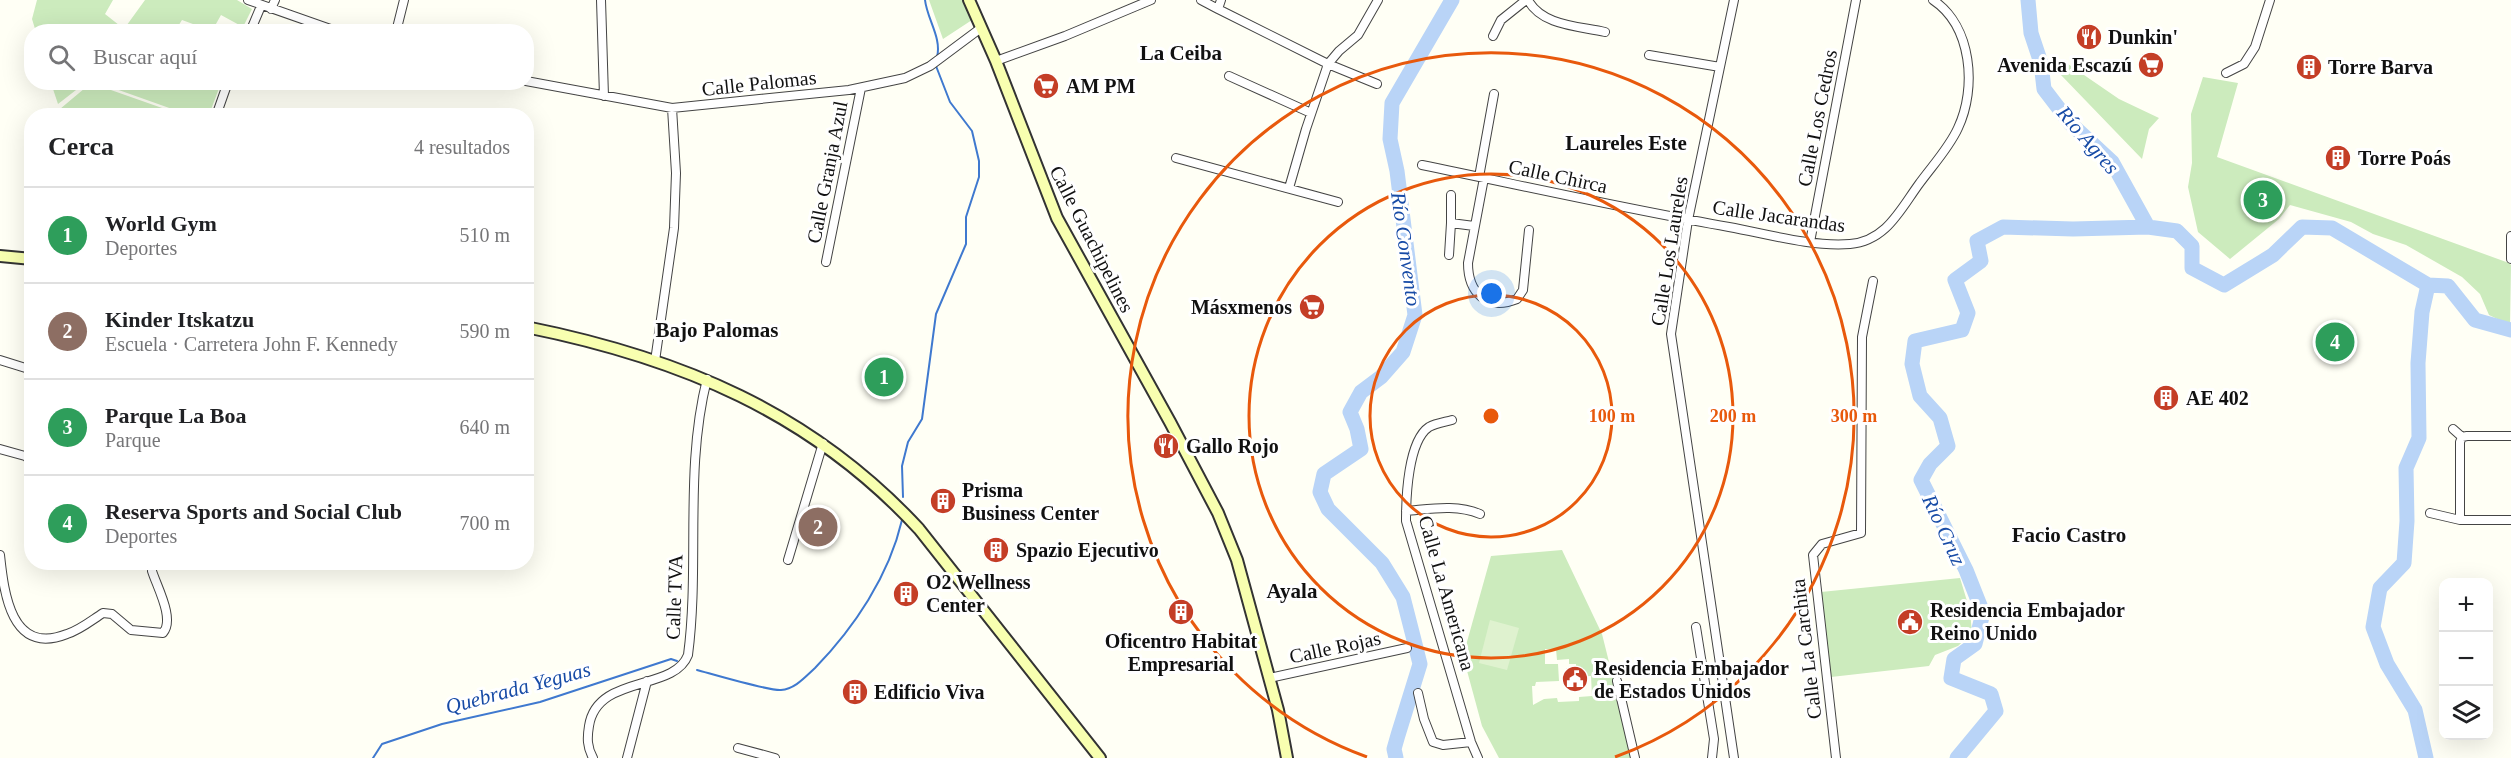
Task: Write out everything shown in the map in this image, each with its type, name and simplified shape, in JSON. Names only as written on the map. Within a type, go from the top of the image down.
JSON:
[{"type":"street","points":[[271,9],[274,0]]},
{"type":"street","points":[[398,24],[404,0]]},
{"type":"street","points":[[601,0],[604,96]]},
{"type":"street","name":"Calle Guachipelines","points":[[969,0],[996,61],[1057,218],[1218,513],[1237,560],[1269,678]]},
{"type":"street","points":[[996,61],[1065,36],[1151,0]]},
{"type":"street","points":[[1201,0],[1328,64],[1377,84]]},
{"type":"street","points":[[1218,9],[1221,0]]},
{"type":"street","points":[[1289,188],[1328,64],[1358,35],[1378,0]]},
{"type":"street","points":[[1493,36],[1501,20],[1527,0],[1540,15],[1552,21],[1605,32]]},
{"type":"street","name":"Calle Los Laureles","points":[[1734,0],[1688,220],[1671,334],[1734,758]]},
{"type":"street","name":"Calle Los Cedros","points":[[1810,242],[1856,0]]},
{"type":"street","name":"Calle Jacarandas","points":[[1688,220],[1810,242],[1848,244],[1880,234],[1957,132],[1968,96],[1966,55],[1953,21],[1933,0]]},
{"type":"street","points":[[2226,74],[2244,64],[2255,47],[2270,0]]},
{"type":"street","points":[[251,24],[255,2],[315,24]]},
{"type":"street","name":"Calle Palomas","points":[[534,83],[672,108],[861,88],[905,78],[930,66],[981,28]]},
{"type":"street","points":[[1649,55],[1720,67]]},
{"type":"street","points":[[1229,76],[1311,113]]},
{"type":"street","name":"Calle Granja Azul","points":[[826,262],[861,88]]},
{"type":"street","points":[[219,108],[225,90]]},
{"type":"street","points":[[1494,94],[1468,276],[1472,288],[1481,298],[1494,304],[1516,299],[1523,290],[1529,230]]},
{"type":"street","points":[[655,361],[674,228],[676,173],[672,108]]},
{"type":"street","points":[[1176,158],[1338,202]]},
{"type":"street","name":"Calle Chirca","points":[[1422,165],[1688,220]]},
{"type":"street","points":[[1449,255],[1450,195]]},
{"type":"street","points":[[1451,223],[1474,226]]},
{"type":"street","points":[[2511,236],[2511,259]]},
{"type":"street","points":[[0,256],[24,258]]},
{"type":"street","name":"Calle La Carchita","points":[[1836,758],[1813,555],[1822,544],[1860,533],[1862,338],[1873,281]]},
{"type":"street","points":[[534,329],[655,361],[707,379],[761,406],[823,443],[887,495],[919,530],[1100,758]]},
{"type":"street","points":[[0,360],[24,368]]},
{"type":"street","name":"Calle TVA","points":[[593,758],[587,740],[590,722],[596,709],[610,695],[677,670],[688,656],[695,445],[707,379]]},
{"type":"street","name":"Calle La Americana","points":[[1452,420],[1430,427],[1420,436],[1412,461],[1406,521],[1471,742],[1478,758]]},
{"type":"street","points":[[2453,429],[2462,437],[2511,436]]},
{"type":"street","points":[[2460,520],[2460,442],[2462,437]]},
{"type":"street","points":[[788,560],[823,443]]},
{"type":"street","points":[[0,449],[24,456]]},
{"type":"street","points":[[1406,511],[1449,507],[1466,508],[1480,514]]},
{"type":"street","points":[[2430,513],[2460,520],[2511,520]]},
{"type":"street","points":[[0,555],[10,613],[23,629],[45,638],[69,634],[104,613],[112,614],[131,630],[163,633],[167,628],[168,620],[152,572]]},
{"type":"street","points":[[1696,627],[1714,739],[1712,758]]},
{"type":"street","name":"Calle Rojas","points":[[1269,678],[1407,648]]},
{"type":"street","points":[[1269,678],[1287,758]]},
{"type":"street","points":[[627,758],[647,681]]},
{"type":"street","points":[[1617,681],[1635,758]]},
{"type":"street","points":[[1418,693],[1424,719],[1433,742],[1443,745],[1471,742]]},
{"type":"street","points":[[738,748],[775,758]]},
{"type":"green space","points":[[37,0],[113,0],[105,14],[118,24],[34,24],[32,19]]},
{"type":"green space","points":[[145,0],[237,0],[252,9],[244,24],[238,24],[221,15],[216,24],[193,24],[182,20],[179,24],[128,24]]},
{"type":"green space","points":[[929,0],[962,0],[972,20],[943,39]]},
{"type":"green space","points":[[2068,64],[2119,99],[2159,118],[2149,129],[2142,159],[2060,74]]},
{"type":"green space","points":[[2203,77],[2238,83],[2217,157],[2509,263],[2511,265],[2510,325],[2489,315],[2480,294],[2462,277],[2406,245],[2373,234],[2351,222],[2290,205],[2279,219],[2230,259],[2198,232],[2188,187],[2192,163],[2191,114]]},
{"type":"green space","points":[[54,90],[76,90],[58,104]]},
{"type":"green space","points":[[83,90],[111,90],[162,108],[61,108]]},
{"type":"green space","points":[[119,90],[218,90],[212,108],[169,108]]},
{"type":"green space","points":[[1562,550],[1602,634],[1633,758],[1499,758],[1482,726],[1463,656],[1491,556]],"holes":[[[1545,649],[1556,649],[1557,660],[1569,659],[1569,664],[1576,664],[1576,677],[1591,676],[1592,696],[1579,697],[1579,701],[1558,702],[1557,698],[1544,699],[1533,705],[1532,686],[1535,686],[1536,682],[1559,681],[1558,664],[1545,664]]]},
{"type":"green space","points":[[1960,578],[1970,611],[1972,633],[1958,646],[1935,655],[1929,666],[1831,677],[1821,592]]},
{"type":"green space","points":[[1490,620],[1519,628],[1507,670],[1479,663]]},
{"type":"waterway","name":"Quebrada Yeguas","points":[[925,0],[938,43],[937,57]]},
{"type":"waterway","name":"Río Convento","points":[[1396,758],[1394,749],[1420,664],[1403,597],[1382,563],[1328,509],[1320,492],[1324,474],[1361,449],[1357,429],[1350,412],[1361,392],[1381,377],[1403,352],[1415,315],[1397,171],[1390,139],[1392,103],[1452,0]]},
{"type":"waterway","name":"Río Agres","points":[[2028,0],[2031,33],[2041,63],[2044,89],[2070,123],[2112,162],[2148,227],[2177,231],[2192,246],[2192,268],[2224,285],[2273,255],[2302,227],[2332,228],[2428,285],[2448,286],[2475,320],[2511,330]]},
{"type":"waterway","name":"Quebrada Yeguas","points":[[903,497],[902,466],[908,442],[922,419],[936,314],[966,244],[966,217],[979,177],[979,161],[972,131],[950,102],[936,66]]},
{"type":"waterway","name":"Río Cruz","points":[[1957,758],[1996,711],[1991,694],[1951,678],[1954,659],[1975,644],[1983,613],[1966,570],[1921,480],[1930,464],[1948,446],[1940,418],[1920,396],[1912,364],[1915,341],[1962,330],[1968,313],[1955,280],[1981,261],[1977,241],[2003,227],[2073,229],[2148,227]]},
{"type":"waterway","points":[[2426,758],[2415,710],[2387,664],[2373,627],[2380,588],[2404,563],[2407,521],[2406,468],[2419,438],[2418,363],[2422,312],[2428,285]]},
{"type":"waterway","name":"Quebrada Yeguas","points":[[697,670],[775,690],[786,689],[800,682],[843,636],[868,600],[888,561],[902,520]]},
{"type":"waterway","name":"Quebrada Yeguas","points":[[373,758],[382,744],[442,724],[540,702],[671,659],[677,661]]},
{"type":"place","name":"Dunkin'","points":[[2089,37]]},
{"type":"place","name":"Avenida Escazú","points":[[2151,65]]},
{"type":"place","name":"Torre Barva","points":[[2309,67]]},
{"type":"place","name":"AM PM","points":[[1046,86]]},
{"type":"place","name":"Torre Poás","points":[[2338,158]]},
{"type":"place","name":"Parque La Boa","points":[[2263,200]]},
{"type":"place","name":"Másxmenos","points":[[1312,307]]},
{"type":"place","name":"Reserva Sports and Social Club","points":[[2335,342]]},
{"type":"place","name":"World Gym","points":[[884,377]]},
{"type":"place","name":"AE 402","points":[[2166,398]]},
{"type":"place","name":"Gallo Rojo","points":[[1166,446]]},
{"type":"place","name":"Prisma Business Center","points":[[943,501]]},
{"type":"place","name":"Kinder Itskatzu","points":[[818,527]]},
{"type":"place","name":"Spazio Ejecutivo","points":[[996,550]]},
{"type":"place","name":"O2 Wellness Center","points":[[906,594]]},
{"type":"place","name":"Oficentro Habitat Empresarial","points":[[1181,612]]},
{"type":"place","name":"Residencia Embajador Reino Unido","points":[[1910,622]]},
{"type":"place","name":"Residencia Embajador de Estados Unidos","points":[[1575,679]]},
{"type":"place","name":"Edificio Viva","points":[[855,692]]},
{"type":"district","name":"La Ceiba","points":[[1181,53]]},
{"type":"district","name":"Laureles Este","points":[[1626,143]]},
{"type":"district","name":"Bajo Palomas","points":[[717,330]]},
{"type":"district","name":"Facio Castro","points":[[2069,535]]},
{"type":"district","name":"Ayala","points":[[1292,591]]}]
